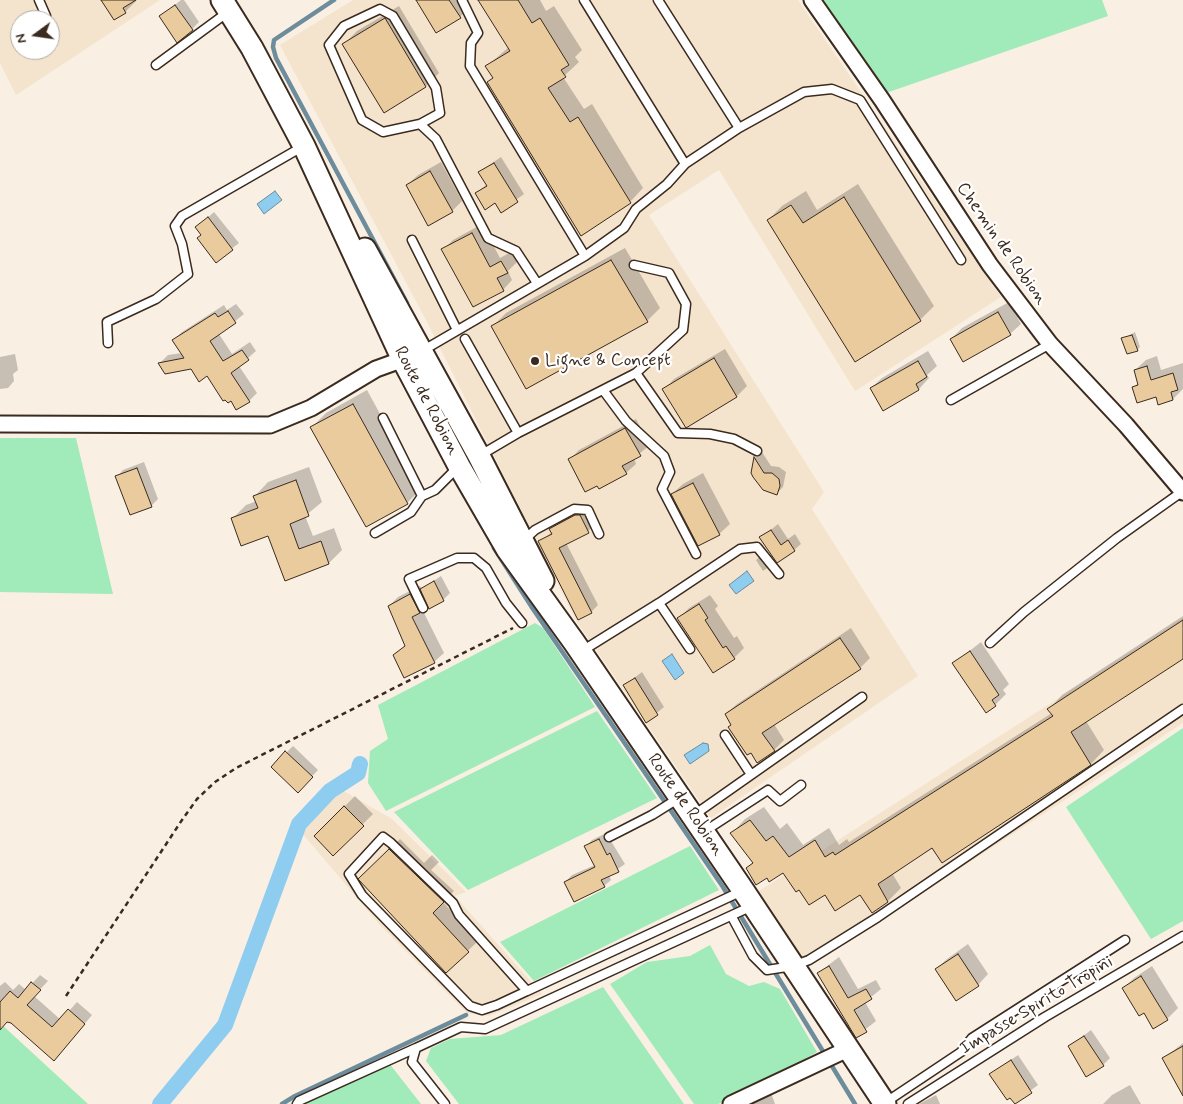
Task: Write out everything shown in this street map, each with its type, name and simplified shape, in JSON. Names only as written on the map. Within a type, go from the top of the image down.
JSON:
[{"type":"main road","name":"Route de Robion","points":[[226,6],[252,48],[304,146],[369,255],[410,351],[469,461],[507,549],[578,647],[679,798],[749,898],[881,1104]]},
{"type":"main road","name":"Route de Robion","points":[[304,146],[364,278],[410,351],[456,416],[469,461],[522,541],[578,647]]},
{"type":"street","name":"Chemin de Robion","points":[[812,0],[882,100],[990,265],[1050,344],[1126,425],[1183,492]]},
{"type":"street","points":[[0,424],[270,425],[311,408],[410,351]]},
{"type":"street","points":[[731,1104],[845,1050]]},
{"type":"lane","points":[[462,0],[478,33],[471,43],[470,66],[585,256]]},
{"type":"lane","points":[[584,0],[684,164]]},
{"type":"lane","points":[[658,0],[738,128]]},
{"type":"lane","points":[[156,65],[226,6]]},
{"type":"lane","points":[[380,9],[393,16],[436,88],[440,113],[420,124],[383,132],[362,120],[329,45],[344,26],[380,9]]},
{"type":"lane","points":[[410,351],[457,330],[585,256],[624,228],[636,209],[667,184],[684,164],[738,128],[804,92],[832,89],[860,100],[961,260]]},
{"type":"lane","points":[[420,124],[436,139],[488,238],[516,251],[537,283]]},
{"type":"lane","points":[[108,343],[107,322],[156,299],[188,274],[182,244],[175,226],[182,216],[304,146]]},
{"type":"lane","points":[[412,240],[457,330]]},
{"type":"lane","points":[[375,533],[411,512],[422,496],[434,490],[469,461],[518,433],[636,372],[683,330],[686,304],[669,273],[634,265]]},
{"type":"lane","points":[[465,338],[518,433]]},
{"type":"lane","points":[[951,400],[1050,344]]},
{"type":"lane","points":[[636,372],[678,433],[710,434],[734,439],[757,451]]},
{"type":"lane","points":[[604,390],[626,421],[664,456],[670,472],[662,489],[696,554]]},
{"type":"lane","points":[[383,418],[422,496]]},
{"type":"lane","points":[[990,643],[1024,612],[1117,538],[1183,492]]},
{"type":"lane","points":[[522,541],[535,530],[574,509],[588,510],[600,534]]},
{"type":"lane","points":[[578,647],[659,603],[740,549],[757,547],[778,574]]},
{"type":"lane","points":[[423,608],[408,579],[458,558],[474,558],[486,568],[506,603],[522,623]]},
{"type":"lane","points":[[659,603],[690,649]]},
{"type":"lane","points":[[698,824],[750,773],[862,697]]},
{"type":"lane","points":[[732,917],[753,956],[767,970],[794,967],[809,960],[878,917],[1183,709]]},
{"type":"lane","points":[[725,735],[750,773]]},
{"type":"lane","points":[[698,824],[768,790],[780,801],[801,785]]},
{"type":"lane","points":[[609,838],[679,798]]},
{"type":"lane","points":[[526,991],[459,915],[453,903],[391,843],[382,837],[349,874],[362,896],[470,1006],[482,1010],[497,1006],[526,991],[749,898]]},
{"type":"lane","points":[[298,1104],[299,1101],[461,1027],[485,1028],[732,917],[749,898]]},
{"type":"lane","name":"Impasse Spirito Tropini","points":[[908,1104],[1045,1017],[1183,936]]},
{"type":"lane","points":[[881,1104],[960,1052],[972,1038],[1125,940]]},
{"type":"lane","points":[[416,1048],[412,1062],[445,1104]]},
{"type":"path","points":[[66,996],[182,820],[197,800],[215,782],[236,768],[522,623]]},
{"type":"shaded area","points":[[0,0],[160,0],[16,95],[0,63]]},
{"type":"shaded area","points":[[353,0],[798,0],[1001,297],[855,391],[719,170],[649,215],[824,492],[812,509],[918,676],[711,818],[577,622],[426,320],[280,45]]},
{"type":"shaded area","points":[[1183,618],[1183,723],[807,968],[756,893]]},
{"type":"shaded area","points":[[340,789],[392,819],[466,892],[455,896],[542,994],[489,1016],[467,1013],[380,925],[302,833]]},
{"type":"green space","points":[[822,0],[1102,0],[1108,16],[886,93]]},
{"type":"green space","points":[[0,438],[76,438],[113,594],[0,592]]},
{"type":"green space","points":[[535,623],[543,628],[595,707],[386,811],[368,783],[370,751],[388,739],[378,705]]},
{"type":"green space","points":[[597,711],[657,798],[468,890],[394,812]]},
{"type":"green space","points":[[1183,728],[1183,921],[1151,939],[1066,807]]},
{"type":"green space","points":[[690,846],[719,890],[534,981],[500,942]]},
{"type":"green space","points":[[710,945],[726,974],[749,986],[764,982],[780,989],[817,1052],[756,1088],[718,1104],[694,1104],[610,984],[647,962],[690,956]]},
{"type":"green space","points":[[603,987],[684,1104],[459,1104],[426,1061],[431,1048],[450,1039],[501,1035]]},
{"type":"green space","points":[[0,1023],[88,1104],[0,1104]]},
{"type":"green space","points":[[385,1058],[421,1104],[290,1104],[299,1097]]},
{"type":"water","points":[[275,191],[282,200],[264,214],[257,204]]},
{"type":"water","points":[[747,571],[754,581],[736,594],[729,585]]},
{"type":"water","points":[[672,654],[684,673],[675,680],[662,661]]},
{"type":"water","points":[[703,743],[708,744],[709,751],[690,764],[684,755]]},
{"type":"building","points":[[101,0],[136,0],[123,8],[126,13],[114,20]]},
{"type":"building","points":[[416,0],[449,0],[461,18],[436,33]]},
{"type":"building","points":[[478,0],[518,0],[532,23],[540,18],[569,65],[561,70],[566,77],[548,88],[570,122],[578,117],[631,203],[581,236],[487,82],[493,78],[485,66],[510,51]]},
{"type":"building","points":[[175,5],[193,30],[177,43],[159,16]]},
{"type":"building","points":[[385,18],[426,87],[384,113],[342,44]]},
{"type":"building","points":[[494,163],[518,202],[501,213],[495,203],[485,210],[475,193],[487,186],[478,172]]},
{"type":"building","points":[[430,171],[453,212],[428,226],[406,185]]},
{"type":"building","points":[[844,197],[921,321],[855,362],[767,220],[791,205],[803,223]]},
{"type":"building","points":[[208,217],[233,250],[216,263],[197,238],[201,235],[195,227]]},
{"type":"building","points":[[472,233],[490,267],[501,261],[508,273],[497,278],[504,291],[473,307],[441,249]]},
{"type":"building","points":[[611,260],[648,322],[526,389],[491,326]]},
{"type":"building","points":[[228,311],[236,323],[210,341],[223,361],[242,350],[249,360],[231,373],[250,402],[236,410],[231,401],[228,403],[225,400],[223,401],[207,376],[199,382],[191,369],[165,374],[158,363],[184,358],[172,340],[215,313],[218,317]]},
{"type":"building","points":[[998,312],[1011,335],[963,362],[950,339]]},
{"type":"building","points":[[1132,335],[1138,351],[1127,354],[1121,338]]},
{"type":"building","points":[[714,358],[737,397],[686,428],[662,389]]},
{"type":"building","points":[[918,361],[927,377],[916,384],[919,390],[883,411],[870,388]]},
{"type":"building","points":[[1147,366],[1151,380],[1173,373],[1178,390],[1171,392],[1173,400],[1158,405],[1156,397],[1137,403],[1132,387],[1138,385],[1134,370]]},
{"type":"building","points":[[353,404],[408,504],[366,527],[310,427]]},
{"type":"building","points":[[625,428],[641,456],[622,466],[627,474],[599,489],[597,486],[585,492],[568,459]]},
{"type":"building","points":[[754,457],[764,473],[772,473],[779,479],[780,486],[777,495],[763,490],[753,477],[751,473]]},
{"type":"building","points":[[137,468],[152,507],[130,515],[115,476]]},
{"type":"building","points":[[296,480],[309,516],[290,524],[299,549],[321,541],[329,564],[285,581],[268,536],[241,546],[231,518],[258,508],[253,496]]},
{"type":"building","points":[[693,483],[720,535],[698,546],[671,494]]},
{"type":"building","points":[[575,515],[580,515],[589,533],[559,548],[592,613],[578,620],[538,541],[552,534],[549,529]]},
{"type":"building","points":[[771,530],[781,545],[788,540],[795,551],[777,563],[759,537]]},
{"type":"building","points":[[434,581],[444,601],[429,609],[420,589]]},
{"type":"building","points":[[410,594],[420,613],[412,617],[435,663],[404,678],[393,655],[405,646],[388,606]]},
{"type":"building","points":[[699,604],[708,618],[705,620],[723,648],[726,646],[735,659],[713,673],[677,618]]},
{"type":"building","points":[[1183,620],[1183,659],[1071,732],[1091,765],[942,863],[932,848],[878,884],[888,902],[872,913],[860,895],[835,911],[825,895],[809,905],[799,890],[796,892],[783,873],[769,882],[767,878],[756,885],[746,868],[753,863],[730,833],[750,820],[766,841],[773,836],[789,857],[815,840],[825,857],[833,852],[835,855],[1053,716],[1047,709]]},
{"type":"building","points":[[840,638],[861,669],[762,733],[775,751],[757,763],[751,753],[747,755],[728,727],[731,725],[725,714]]},
{"type":"building","points":[[970,651],[999,695],[992,700],[996,706],[986,713],[952,663]]},
{"type":"building","points":[[635,678],[658,715],[646,723],[623,685]]},
{"type":"building","points":[[285,751],[313,777],[298,793],[271,767]]},
{"type":"building","points":[[344,806],[364,826],[333,856],[314,836]]},
{"type":"building","points":[[599,839],[607,855],[610,853],[619,872],[601,880],[605,887],[574,902],[564,882],[595,867],[584,846]]},
{"type":"building","points":[[389,849],[444,902],[433,913],[469,952],[446,973],[358,879]]},
{"type":"building","points":[[958,954],[979,986],[956,1001],[935,969]]},
{"type":"building","points":[[829,966],[848,998],[866,989],[872,999],[854,1010],[867,1032],[856,1038],[817,973]]},
{"type":"building","points":[[1141,976],[1168,1020],[1153,1029],[1144,1013],[1139,1016],[1122,988]]},
{"type":"building","points":[[31,982],[41,990],[27,1005],[52,1027],[68,1009],[85,1024],[54,1061],[11,1023],[7,1022],[0,1030],[0,1002],[10,991],[18,998]]},
{"type":"building","points":[[1084,1036],[1104,1066],[1086,1077],[1068,1046]]},
{"type":"building","points":[[1183,1046],[1183,1096],[1162,1058]]},
{"type":"building","points":[[1011,1060],[1032,1093],[1015,1104],[1010,1098],[1007,1100],[989,1074]]},
{"type":"waterway","points":[[334,0],[274,40],[273,47],[276,58],[407,303]]},
{"type":"waterway","points":[[494,548],[533,609],[723,887],[855,1104]]},
{"type":"waterway","points":[[160,1104],[225,1025],[299,824],[330,791],[358,773],[360,764]]},
{"type":"waterway","points":[[282,1104],[295,1096],[466,1015]]},
{"type":"place","name":"Ligne & Concept","points":[[535,361]]}]
